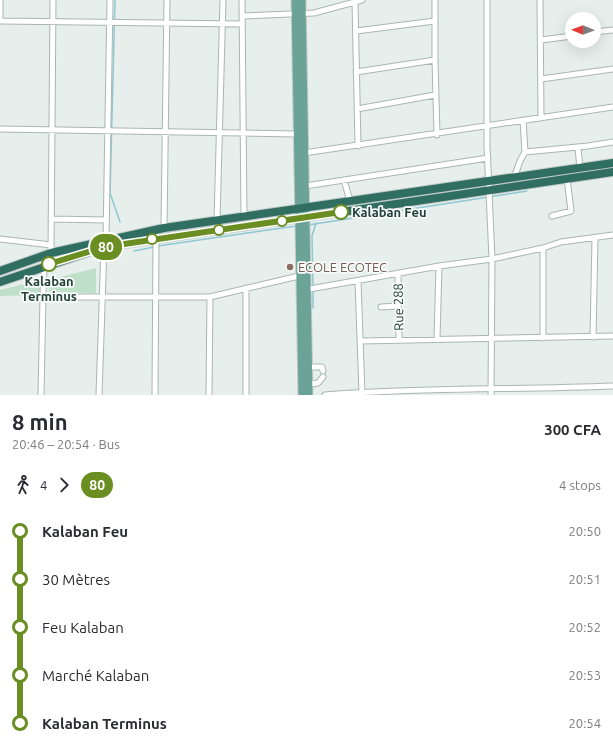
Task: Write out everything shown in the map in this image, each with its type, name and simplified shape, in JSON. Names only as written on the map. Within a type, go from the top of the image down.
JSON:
[{"type":"highway","points":[[0,271],[51,249],[156,239],[303,218],[490,186],[514,178],[613,163]]},
{"type":"highway","points":[[0,282],[105,243],[164,228],[350,201],[613,172]]},
{"type":"main road","points":[[295,0],[299,14],[304,153],[305,186],[302,208]]},
{"type":"main road","points":[[302,0],[299,14],[297,134],[303,218],[304,290],[302,395]]},
{"type":"main road","points":[[304,290],[310,395]]},
{"type":"street","points":[[0,0],[0,21],[242,24]]},
{"type":"street","points":[[0,239],[51,249],[54,0]]},
{"type":"street","points":[[99,395],[106,220],[110,0]]},
{"type":"street","points":[[164,228],[167,0]]},
{"type":"street","points":[[218,220],[223,0]]},
{"type":"street","points":[[242,0],[244,217]]},
{"type":"street","points":[[337,0],[338,7]]},
{"type":"street","points":[[242,16],[314,13],[362,0]]},
{"type":"street","points":[[435,0],[435,60],[438,135]]},
{"type":"street","points":[[487,0],[488,158],[492,259],[491,395]]},
{"type":"street","points":[[540,0],[541,118]]},
{"type":"street","points":[[355,2],[358,146]]},
{"type":"street","points":[[356,31],[435,21]]},
{"type":"street","points":[[601,31],[613,30]]},
{"type":"street","points":[[541,40],[565,37]]},
{"type":"street","points":[[356,72],[435,60]]},
{"type":"street","points":[[541,78],[613,69]]},
{"type":"street","points":[[357,109],[436,95]]},
{"type":"street","points":[[304,153],[438,135],[488,125],[613,107]]},
{"type":"street","points":[[514,178],[520,161],[526,152],[523,120]]},
{"type":"street","points":[[0,129],[297,134]]},
{"type":"street","points":[[526,152],[578,148],[613,142]]},
{"type":"street","points":[[578,148],[580,168]]},
{"type":"street","points":[[305,186],[488,158]]},
{"type":"street","points":[[552,216],[571,211],[567,178]]},
{"type":"street","points":[[344,180],[350,201]]},
{"type":"street","points":[[51,219],[106,220]]},
{"type":"street","points":[[304,290],[439,266],[492,259],[543,248],[561,242],[613,235]]},
{"type":"street","points":[[593,337],[595,238]]},
{"type":"street","points":[[155,395],[156,239]]},
{"type":"street","points":[[543,248],[544,338]]},
{"type":"street","points":[[41,395],[44,266]]},
{"type":"street","points":[[437,339],[439,266]]},
{"type":"street","name":"Rue 288","points":[[398,273],[399,340]]},
{"type":"street","points":[[44,297],[210,297],[304,274]]},
{"type":"street","points":[[358,281],[362,394]]},
{"type":"street","points":[[246,288],[246,395]]},
{"type":"street","points":[[209,395],[210,297]]},
{"type":"street","points":[[381,307],[398,306]]},
{"type":"street","points":[[361,341],[613,336]]},
{"type":"street","points":[[309,366],[322,367],[323,374],[318,383],[309,384]]},
{"type":"street","points":[[326,395],[491,388],[545,392],[613,386]]},
{"type":"green space","points":[[96,268],[96,293],[49,292],[49,280]]},
{"type":"green space","points":[[41,280],[41,295],[0,296],[0,290]]},
{"type":"waterway","points":[[115,0],[110,193],[120,222]]},
{"type":"waterway","points":[[308,225],[527,191]]},
{"type":"waterway","points":[[313,287],[312,236],[316,223]]},
{"type":"waterway","points":[[158,246],[296,226]]},
{"type":"waterway","points":[[134,251],[154,247]]},
{"type":"waterway","points":[[313,291],[313,308]]},
{"type":"bus line","name":"80","points":[[49,264],[104,247],[341,212]]},
{"type":"place","name":"Kalaban Feu","points":[[341,212]]},
{"type":"place","name":"Kalaban Terminus","points":[[49,264]]},
{"type":"place","name":"ECOLE ECOTEC","points":[[290,267]]}]
